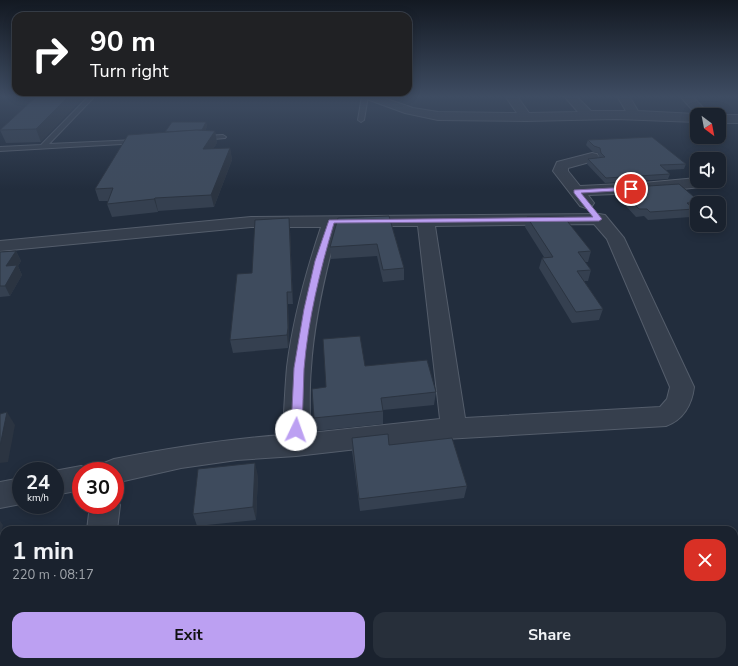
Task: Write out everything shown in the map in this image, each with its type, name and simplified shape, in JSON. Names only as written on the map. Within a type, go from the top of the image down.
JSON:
[{"type":"street","points":[[124,469],[195,455],[237,449],[296,445],[454,429],[666,416],[674,410],[679,401],[682,387],[615,238],[560,171],[562,165],[592,157]]},
{"type":"street","points":[[576,192],[643,188],[690,183]]},
{"type":"street","points":[[0,246],[251,222],[599,219]]},
{"type":"street","points":[[426,220],[431,276],[442,340],[454,429]]},
{"type":"street","points":[[296,445],[299,368],[308,309],[319,261],[331,221]]},
{"type":"street","points":[[0,495],[12,493]]},
{"type":"street","points":[[102,526],[104,514]]},
{"type":"lane","points":[[43,148],[63,127]]},
{"type":"lane","points":[[192,138],[222,137]]},
{"type":"lane","points":[[0,148],[43,148],[146,141]]},
{"type":"building","points":[[3,127],[38,127],[36,129],[0,130]]},
{"type":"building","points":[[168,127],[203,127],[202,130],[165,132]]},
{"type":"building","points":[[196,130],[215,131],[203,149],[230,148],[211,195],[155,198],[107,204],[113,188],[95,189],[128,135]]},
{"type":"building","points":[[652,137],[686,164],[660,165],[670,174],[606,178],[588,159],[605,157],[601,153],[600,148],[594,146],[588,140]]},
{"type":"building","points":[[679,184],[693,196],[690,196],[690,203],[687,203],[690,206],[690,209],[650,212],[647,209],[639,209],[618,188]]},
{"type":"building","points":[[389,216],[404,268],[383,270],[377,244],[330,247],[338,218]]},
{"type":"building","points":[[527,217],[564,217],[591,251],[578,252],[591,270],[577,271],[603,309],[576,312],[542,258],[553,257]]},
{"type":"building","points":[[289,218],[292,292],[287,292],[287,335],[230,340],[237,274],[252,273],[255,220]]},
{"type":"building","points":[[16,251],[6,266],[17,265],[5,286],[0,286],[0,252]]},
{"type":"building","points":[[360,336],[365,366],[427,360],[436,392],[381,398],[383,411],[314,418],[312,389],[326,387],[323,339]]},
{"type":"building","points":[[7,412],[0,446],[0,414]]},
{"type":"building","points":[[388,434],[389,445],[452,438],[467,486],[359,499],[352,438]]},
{"type":"building","points":[[255,463],[253,507],[193,514],[198,469]]},
{"type":"route","points":[[296,430],[299,368],[308,309],[319,261],[331,221],[599,219],[576,192],[631,189]]}]
